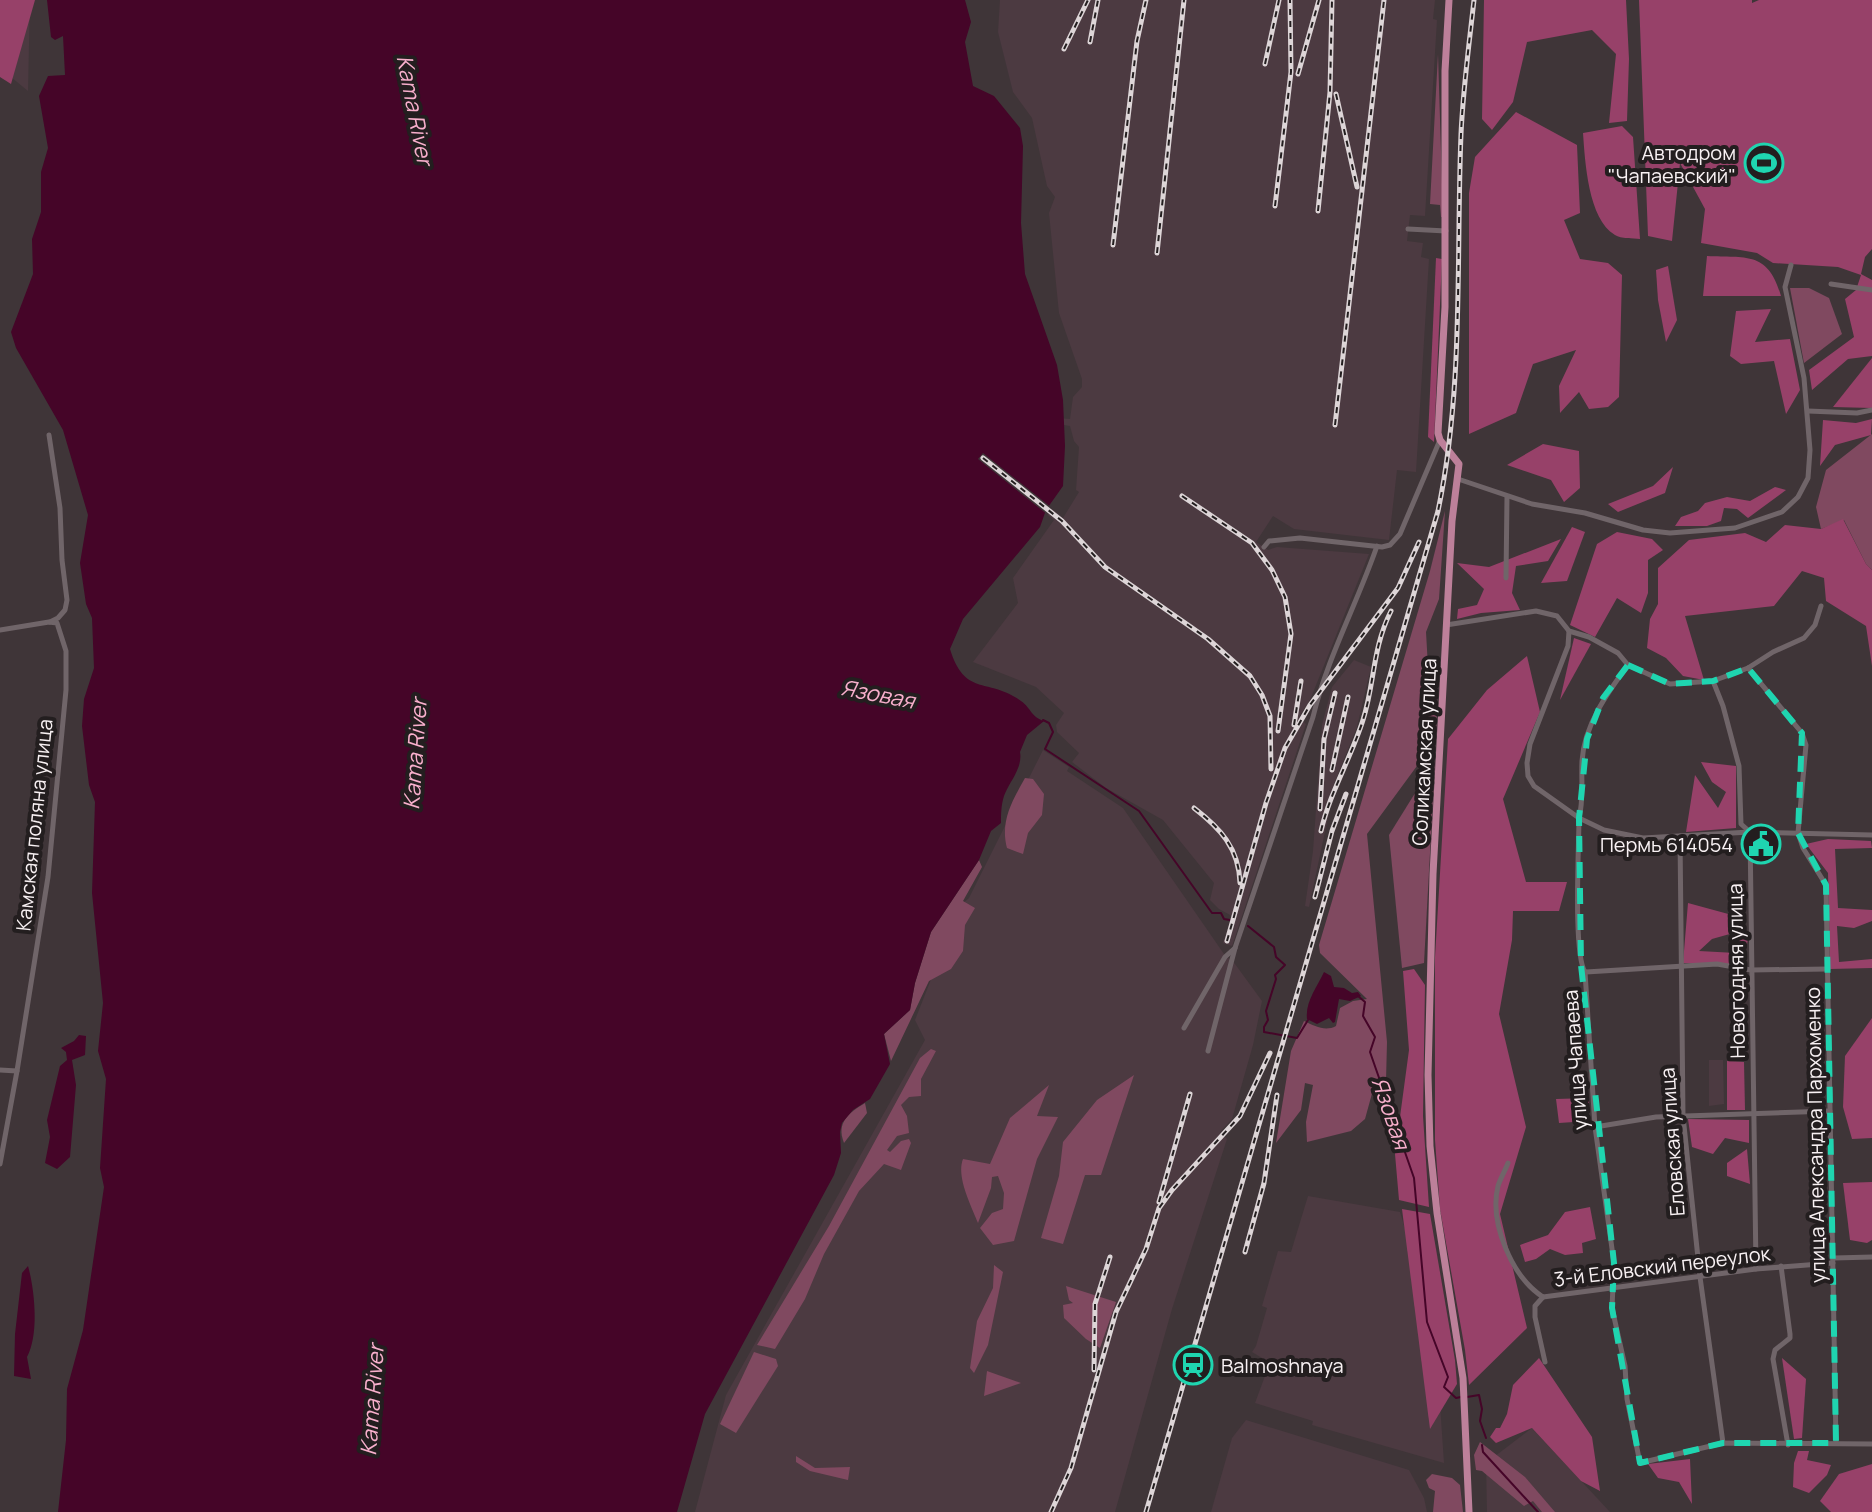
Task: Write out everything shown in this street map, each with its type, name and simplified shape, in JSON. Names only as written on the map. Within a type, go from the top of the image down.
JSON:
[{"type":"main road","points":[[1449,0],[1445,71],[1446,231],[1440,440],[1457,458],[1458,479]]},
{"type":"main road","name":"Соликамская улица","points":[[1458,479],[1452,521],[1433,874],[1428,1075],[1430,1146],[1437,1213],[1463,1378],[1469,1512]]},
{"type":"street","points":[[1408,229],[1446,231]]},
{"type":"street","points":[[1458,479],[1507,497],[1585,513],[1643,530],[1699,532],[1745,525],[1782,512],[1798,497],[1808,478],[1810,450],[1808,411],[1785,287],[1791,265]]},
{"type":"street","points":[[1831,284],[1872,290]]},
{"type":"street","points":[[1808,411],[1857,413],[1872,410]]},
{"type":"street","points":[[0,630],[49,622],[65,610],[67,600],[60,508],[49,435]]},
{"type":"street","points":[[1258,539],[1300,538],[1390,545],[1400,534],[1440,440]]},
{"type":"street","points":[[1506,578],[1507,497]]},
{"type":"street","points":[[1264,547],[1269,541]]},
{"type":"street","points":[[1208,1051],[1235,948],[1313,717],[1319,688],[1354,610],[1377,546]]},
{"type":"street","points":[[1446,625],[1536,611],[1557,616],[1569,631],[1589,637],[1618,653],[1628,665],[1670,684],[1713,681],[1748,668],[1804,638],[1815,625],[1821,606]]},
{"type":"street","name":"Камская поляна улица","points":[[0,1164],[48,877],[66,690],[64,642],[57,623],[49,622]]},
{"type":"street","points":[[1569,631],[1568,646],[1530,744],[1527,763],[1528,776],[1534,786],[1579,818],[1604,830],[1643,838],[1750,832],[1872,835]]},
{"type":"street","name":"улица Чапаева","points":[[1628,665],[1603,698],[1587,739],[1582,757],[1579,818],[1581,965],[1585,972],[1595,1127],[1614,1263],[1612,1308],[1625,1366],[1627,1399],[1640,1463],[1723,1443]]},
{"type":"street","points":[[1748,668],[1802,733],[1806,745],[1798,833]]},
{"type":"street","name":"Новогодняя улица","points":[[1713,681],[1739,766],[1741,824],[1750,832],[1756,1269]]},
{"type":"street","name":"улица Александра Пархоменко","points":[[1798,833],[1803,848],[1826,885],[1836,1443]]},
{"type":"street","name":"Еловская улица","points":[[1680,836],[1683,1116],[1700,1277],[1723,1443]]},
{"type":"street","points":[[1184,1028],[1225,957],[1235,948]]},
{"type":"street","points":[[1585,972],[1717,964],[1751,970],[1828,969]]},
{"type":"street","points":[[0,1070],[17,1071]]},
{"type":"street","points":[[1595,1127],[1656,1117],[1830,1111]]},
{"type":"street","points":[[1508,1163],[1497,1189],[1498,1218],[1505,1248],[1530,1289],[1543,1297],[1535,1306],[1535,1317],[1545,1362]]},
{"type":"street","name":"3-й Еловский переулок","points":[[1543,1297],[1872,1257]]},
{"type":"street","points":[[1781,1266],[1790,1338],[1775,1350],[1773,1359],[1788,1445]]},
{"type":"street","points":[[1723,1443],[1872,1444]]},
{"type":"highlighted area","points":[[1628,665],[1670,684],[1713,681],[1748,668],[1802,733],[1798,833],[1826,885],[1836,1443],[1723,1443],[1640,1463],[1612,1308],[1614,1263],[1581,965],[1579,818],[1587,739],[1603,698]]},
{"type":"shaded area","points":[[0,0],[30,0],[28,91],[0,68]]},
{"type":"shaded area","points":[[0,0],[35,0],[11,84],[0,77]]},
{"type":"shaded area","points":[[1000,0],[1435,0],[1433,19],[1437,20],[1425,216],[1410,215],[1407,241],[1423,243],[1421,257],[1429,259],[1416,472],[1397,470],[1389,540],[1294,529],[1273,516],[1256,542],[1268,550],[1277,547],[1369,554],[1310,700],[1299,717],[1306,724],[1232,946],[1223,943],[1232,916],[1210,900],[1214,883],[1163,820],[1106,788],[1072,762],[1079,753],[1057,732],[1056,725],[1064,713],[1036,687],[973,662],[1018,603],[1013,578],[1054,520],[978,459],[983,453],[1063,518],[1079,492],[1076,490],[1079,447],[1070,426],[1058,424],[1058,418],[1070,419],[1073,397],[1082,387],[1082,379],[1059,313],[1049,213],[1055,197],[1047,186],[1032,118],[1013,92],[998,32]]},
{"type":"shaded area","points":[[1484,0],[1626,0],[1629,59],[1627,121],[1609,123],[1616,54],[1592,30],[1527,42],[1513,102],[1492,130],[1482,119]]},
{"type":"shaded area","points":[[1639,0],[1752,0],[1752,3],[1759,0],[1872,0],[1872,249],[1865,257],[1861,274],[1872,280],[1872,356],[1848,359],[1812,390],[1809,370],[1854,337],[1845,299],[1856,290],[1861,275],[1838,267],[1773,263],[1757,253],[1701,243],[1705,209],[1680,163],[1672,241],[1648,236]]},
{"type":"shaded area","points":[[1438,54],[1443,217],[1440,205],[1430,204]]},
{"type":"shaded area","points":[[1516,112],[1577,145],[1580,213],[1564,220],[1580,259],[1608,263],[1622,275],[1619,397],[1608,407],[1589,409],[1579,392],[1560,413],[1559,386],[1576,350],[1533,364],[1516,413],[1469,434],[1469,193],[1475,157]]},
{"type":"shaded area","points":[[1622,126],[1633,137],[1640,239],[1618,236],[1606,227],[1594,203],[1587,173],[1583,133]]},
{"type":"shaded area","points":[[1707,256],[1745,258],[1762,264],[1776,281],[1781,296],[1703,296]]},
{"type":"shaded area","points":[[1436,258],[1442,259],[1434,442],[1428,437]]},
{"type":"shaded area","points":[[1668,266],[1677,320],[1666,342],[1656,270]]},
{"type":"shaded area","points":[[1790,288],[1809,288],[1829,298],[1842,334],[1804,363]]},
{"type":"shaded area","points":[[1771,309],[1755,342],[1790,339],[1800,390],[1786,414],[1774,361],[1741,364],[1730,356],[1736,311]]},
{"type":"shaded area","points":[[1872,358],[1872,408],[1833,407]]},
{"type":"shaded area","points":[[1872,419],[1871,435],[1835,445],[1820,466],[1823,420],[1856,423]]},
{"type":"shaded area","points":[[1872,434],[1872,570],[1844,520],[1821,529],[1816,507],[1826,470]]},
{"type":"shaded area","points":[[1543,444],[1579,451],[1580,488],[1564,502],[1551,480],[1507,465]]},
{"type":"shaded area","points":[[1673,467],[1665,493],[1618,512],[1608,504],[1653,486]]},
{"type":"shaded area","points":[[1775,487],[1786,490],[1748,518],[1737,509],[1724,508],[1721,521],[1707,526],[1675,526],[1681,517],[1698,511],[1705,503],[1727,497],[1750,501]]},
{"type":"shaded area","points":[[1445,511],[1439,599],[1426,632],[1428,667],[1438,670],[1436,740],[1367,834],[1387,1042],[1386,1081],[1376,1079],[1365,1119],[1351,1131],[1307,1142],[1306,1122],[1313,1085],[1305,1083],[1301,1110],[1276,1143],[1291,1051],[1304,1021],[1320,1028],[1332,1028],[1336,1026],[1340,1008],[1353,1001],[1367,999],[1320,953],[1319,945]]},
{"type":"shaded area","points":[[1843,519],[1872,570],[1872,666],[1866,626],[1826,601],[1824,578],[1802,571],[1774,606],[1685,616],[1704,680],[1683,676],[1666,658],[1647,648],[1650,619],[1658,604],[1658,568],[1689,540],[1745,533],[1766,542],[1785,525],[1821,529]]},
{"type":"shaded area","points":[[1572,527],[1585,532],[1567,581],[1541,583]]},
{"type":"shaded area","points":[[1617,532],[1652,539],[1663,550],[1648,560],[1648,593],[1641,613],[1617,598],[1595,637],[1570,625],[1597,544]]},
{"type":"shaded area","points":[[1561,539],[1548,561],[1516,566],[1512,593],[1520,610],[1481,613],[1457,619],[1458,609],[1477,605],[1484,589],[1457,563],[1489,567]]},
{"type":"shaded area","points":[[1574,638],[1591,644],[1560,700]]},
{"type":"shaded area","points":[[1527,656],[1540,712],[1503,799],[1526,882],[1567,882],[1559,911],[1513,911],[1512,940],[1499,1014],[1526,1127],[1500,1214],[1527,1328],[1469,1385],[1440,1209],[1435,1140],[1435,957],[1448,739],[1487,690]]},
{"type":"shaded area","points":[[1354,660],[1371,667],[1357,727],[1328,799],[1327,807],[1330,808],[1309,907],[1305,906],[1313,851],[1322,725],[1332,687]]},
{"type":"shaded area","points":[[1043,750],[1069,767],[1067,771],[1123,808],[1224,954],[1262,1001],[1232,1119],[1220,1132],[1227,1139],[1172,1309],[1115,1512],[695,1512],[726,1395],[925,1040],[915,1020],[960,906],[969,898]]},
{"type":"shaded area","points":[[1435,761],[1424,963],[1402,968],[1389,835]]},
{"type":"shaded area","points":[[1701,762],[1736,766],[1736,828],[1686,832],[1695,775],[1718,808],[1726,792],[1712,782]]},
{"type":"shaded area","points":[[1025,778],[1033,779],[1044,794],[1042,815],[1028,833],[1023,854],[1007,848],[1005,829],[1012,803]]},
{"type":"shaded area","points":[[1828,839],[1871,841],[1872,848],[1835,849],[1838,908],[1872,910],[1872,921],[1854,928],[1837,926],[1839,962],[1872,959],[1872,968],[1830,969],[1828,873],[1806,844]]},
{"type":"shaded area","points":[[979,860],[982,867],[963,901],[975,908],[965,925],[963,951],[951,969],[929,981],[891,1061],[884,1034],[910,1010],[931,932]]},
{"type":"shaded area","points":[[1688,903],[1743,918],[1744,930],[1712,939],[1699,951],[1736,953],[1741,934],[1748,939],[1743,965],[1683,963]]},
{"type":"shaded area","points":[[1414,969],[1425,985],[1423,1116],[1429,1207],[1399,1200],[1395,1154],[1409,1050],[1403,971]]},
{"type":"shaded area","points":[[1872,1018],[1872,1138],[1852,1139],[1843,1107],[1845,1056]]},
{"type":"shaded area","points":[[931,1049],[936,1051],[921,1079],[921,1096],[909,1097],[901,1105],[907,1116],[909,1133],[897,1136],[887,1150],[890,1152],[901,1141],[909,1139],[911,1143],[901,1170],[884,1164],[859,1191],[824,1254],[805,1299],[775,1349],[757,1345],[829,1226],[920,1058]]},
{"type":"shaded area","points":[[1709,1060],[1723,1060],[1724,1104],[1709,1106]]},
{"type":"shaded area","points":[[1727,1061],[1744,1062],[1745,1110],[1727,1110]]},
{"type":"shaded area","points":[[1134,1075],[1101,1175],[1085,1175],[1063,1244],[1041,1238],[1059,1176],[1063,1142],[1097,1100]]},
{"type":"shaded area","points":[[1049,1085],[1037,1116],[1058,1117],[1037,1159],[1014,1241],[993,1245],[980,1228],[992,1213],[1003,1209],[1004,1193],[998,1176],[992,1177],[978,1223],[961,1174],[963,1159],[990,1164],[1010,1118]]},
{"type":"shaded area","points":[[1589,1098],[1589,1121],[1559,1123],[1556,1099]]},
{"type":"shaded area","points":[[865,1103],[867,1113],[844,1143],[842,1130],[845,1119]]},
{"type":"shaded area","points":[[1688,1119],[1749,1120],[1749,1143],[1725,1138],[1713,1154],[1692,1147]]},
{"type":"shaded area","points":[[1747,1149],[1750,1184],[1727,1176],[1727,1163]]},
{"type":"shaded area","points":[[1872,1182],[1872,1240],[1867,1243],[1850,1240],[1843,1183]]},
{"type":"shaded area","points":[[1308,1196],[1400,1212],[1435,1330],[1444,1463],[1312,1425],[1313,1421],[1255,1403],[1265,1376],[1257,1374],[1262,1358],[1252,1352],[1267,1308],[1262,1306],[1278,1251],[1291,1252]]},
{"type":"shaded area","points":[[1590,1207],[1596,1239],[1582,1243],[1583,1253],[1565,1255],[1550,1249],[1536,1259],[1525,1262],[1520,1245],[1548,1235],[1565,1212]]},
{"type":"shaded area","points":[[1402,1209],[1430,1214],[1455,1360],[1457,1384],[1430,1429]]},
{"type":"shaded area","points":[[994,1265],[1003,1272],[988,1345],[974,1373],[970,1368],[977,1321],[993,1288]]},
{"type":"shaded area","points":[[1066,1286],[1116,1302],[1100,1348],[1064,1318],[1063,1305],[1073,1303],[1069,1300]]},
{"type":"shaded area","points":[[754,1352],[776,1359],[778,1366],[736,1433],[720,1424]]},
{"type":"shaded area","points":[[1539,1358],[1592,1437],[1600,1491],[1581,1481],[1532,1428],[1496,1443],[1490,1437],[1496,1428],[1500,1428],[1507,1414],[1513,1385]]},
{"type":"shaded area","points":[[1782,1358],[1806,1379],[1802,1438],[1794,1439]]},
{"type":"shaded area","points":[[987,1371],[1021,1383],[984,1396]]},
{"type":"shaded area","points":[[1246,1420],[1409,1470],[1424,1498],[1427,1512],[1211,1512],[1232,1438]]},
{"type":"shaded area","points":[[1532,1428],[1610,1512],[1487,1512],[1486,1463]]},
{"type":"shaded area","points":[[1480,1442],[1525,1477],[1555,1512],[1542,1512],[1533,1501],[1524,1506],[1482,1471],[1476,1470],[1474,1455]]},
{"type":"shaded area","points":[[1798,1451],[1809,1451],[1807,1460],[1831,1465],[1827,1475],[1809,1493],[1793,1487]]},
{"type":"shaded area","points":[[796,1456],[815,1468],[850,1467],[848,1480],[810,1471],[796,1462]]},
{"type":"shaded area","points":[[1690,1459],[1692,1504],[1679,1482],[1658,1478],[1648,1464]]},
{"type":"shaded area","points":[[1872,1464],[1872,1512],[1831,1512],[1820,1501],[1839,1474]]},
{"type":"shaded area","points":[[1432,1474],[1452,1478],[1460,1485],[1463,1512],[1433,1512],[1435,1491],[1429,1488],[1426,1480]]},
{"type":"water","name":"Kama River","points":[[47,0],[965,0],[971,22],[965,42],[973,86],[994,96],[1020,128],[1025,274],[1057,365],[1063,400],[1063,486],[1046,510],[1040,527],[963,619],[950,649],[956,664],[971,681],[1009,694],[1044,721],[1027,735],[1020,752],[1018,769],[1004,796],[1001,823],[991,831],[979,860],[931,932],[910,1010],[884,1034],[890,1064],[870,1099],[853,1110],[842,1123],[841,1153],[834,1175],[705,1414],[677,1512],[58,1512],[66,1440],[67,1389],[83,1330],[104,1187],[100,1168],[106,1079],[98,1051],[103,1003],[92,893],[95,802],[89,785],[82,726],[84,699],[94,668],[92,618],[86,604],[80,563],[88,515],[63,430],[16,348],[11,332],[33,274],[32,239],[41,212],[41,172],[48,148],[39,96],[48,76],[65,75],[63,36],[55,40],[51,37]]},
{"type":"water","points":[[1324,972],[1331,976],[1334,987],[1358,992],[1361,996],[1350,1001],[1339,999],[1335,1022],[1329,1018],[1317,1024],[1307,1019],[1307,1013]]},
{"type":"water","points":[[79,1035],[86,1036],[85,1055],[72,1060],[76,1085],[70,1157],[57,1169],[45,1163],[50,1137],[47,1120],[60,1066],[67,1060],[66,1052],[61,1048]]},
{"type":"water","points":[[28,1266],[35,1313],[27,1357],[31,1379],[14,1376],[22,1273]]},
{"type":"pier","points":[[983,453],[1052,508],[1048,515],[978,459]]},
{"type":"waterway","name":"Язовая","points":[[1043,720],[1049,723],[1053,732],[1045,749],[1139,811],[1212,913],[1221,913],[1224,919],[1230,920]]},
{"type":"waterway","name":"Язовая","points":[[1248,926],[1274,947],[1276,957],[1285,965],[1275,975],[1264,1032],[1297,1038],[1308,1020]]},
{"type":"waterway","name":"Язовая","points":[[1358,996],[1365,1002],[1363,1016],[1375,1037],[1370,1052],[1414,1178],[1427,1322],[1448,1377],[1444,1387],[1456,1398],[1461,1397]]},
{"type":"waterway","name":"Язовая","points":[[1467,1397],[1479,1395],[1482,1409],[1480,1421],[1486,1438]]},
{"type":"waterway","name":"Язовая","points":[[1482,1445],[1483,1452],[1538,1512]]},
{"type":"railway","points":[[1064,49],[1088,0]]},
{"type":"railway","points":[[1090,42],[1098,0]]},
{"type":"railway","points":[[1113,245],[1137,41],[1146,0]]},
{"type":"railway","points":[[1157,253],[1184,0]]},
{"type":"railway","points":[[1265,64],[1279,0]]},
{"type":"railway","points":[[1275,206],[1291,72],[1290,0]]},
{"type":"railway","points":[[1298,74],[1319,0]]},
{"type":"railway","points":[[1318,211],[1330,92],[1332,0]]},
{"type":"railway","points":[[1335,425],[1384,0]]},
{"type":"railway","points":[[1146,1512],[1438,511],[1452,418],[1461,134],[1474,0]]},
{"type":"railway","points":[[1336,94],[1357,187]]},
{"type":"railway","points":[[983,458],[1062,521],[1105,567],[1208,639],[1250,676],[1270,716],[1271,769]]},
{"type":"railway","points":[[1182,496],[1252,543],[1272,570],[1285,597],[1291,634],[1278,731]]},
{"type":"railway","points":[[1227,941],[1285,748],[1310,705],[1398,588],[1419,542]]},
{"type":"railway","points":[[1321,831],[1363,720],[1380,639],[1391,611]]},
{"type":"railway","points":[[1294,725],[1301,681]]},
{"type":"railway","points":[[1320,809],[1324,739],[1335,693]]},
{"type":"railway","points":[[1332,770],[1348,697]]},
{"type":"railway","points":[[1315,897],[1332,831],[1346,794]]},
{"type":"railway","points":[[1194,808],[1212,823],[1232,849],[1240,883]]},
{"type":"railway","points":[[1051,1512],[1071,1468],[1116,1312],[1146,1249],[1159,1208],[1240,1116],[1270,1053]]},
{"type":"railway","points":[[1159,1202],[1190,1094]]},
{"type":"railway","points":[[1245,1252],[1264,1183],[1277,1095]]},
{"type":"railway","points":[[1094,1370],[1095,1304],[1110,1257]]},
{"type":"place","name":"Автодром \"Чапаевский\"","points":[[1764,163]]},
{"type":"place","name":"Пермь 614054","points":[[1761,844]]},
{"type":"place","name":"Balmoshnaya","points":[[1193,1365]]}]
